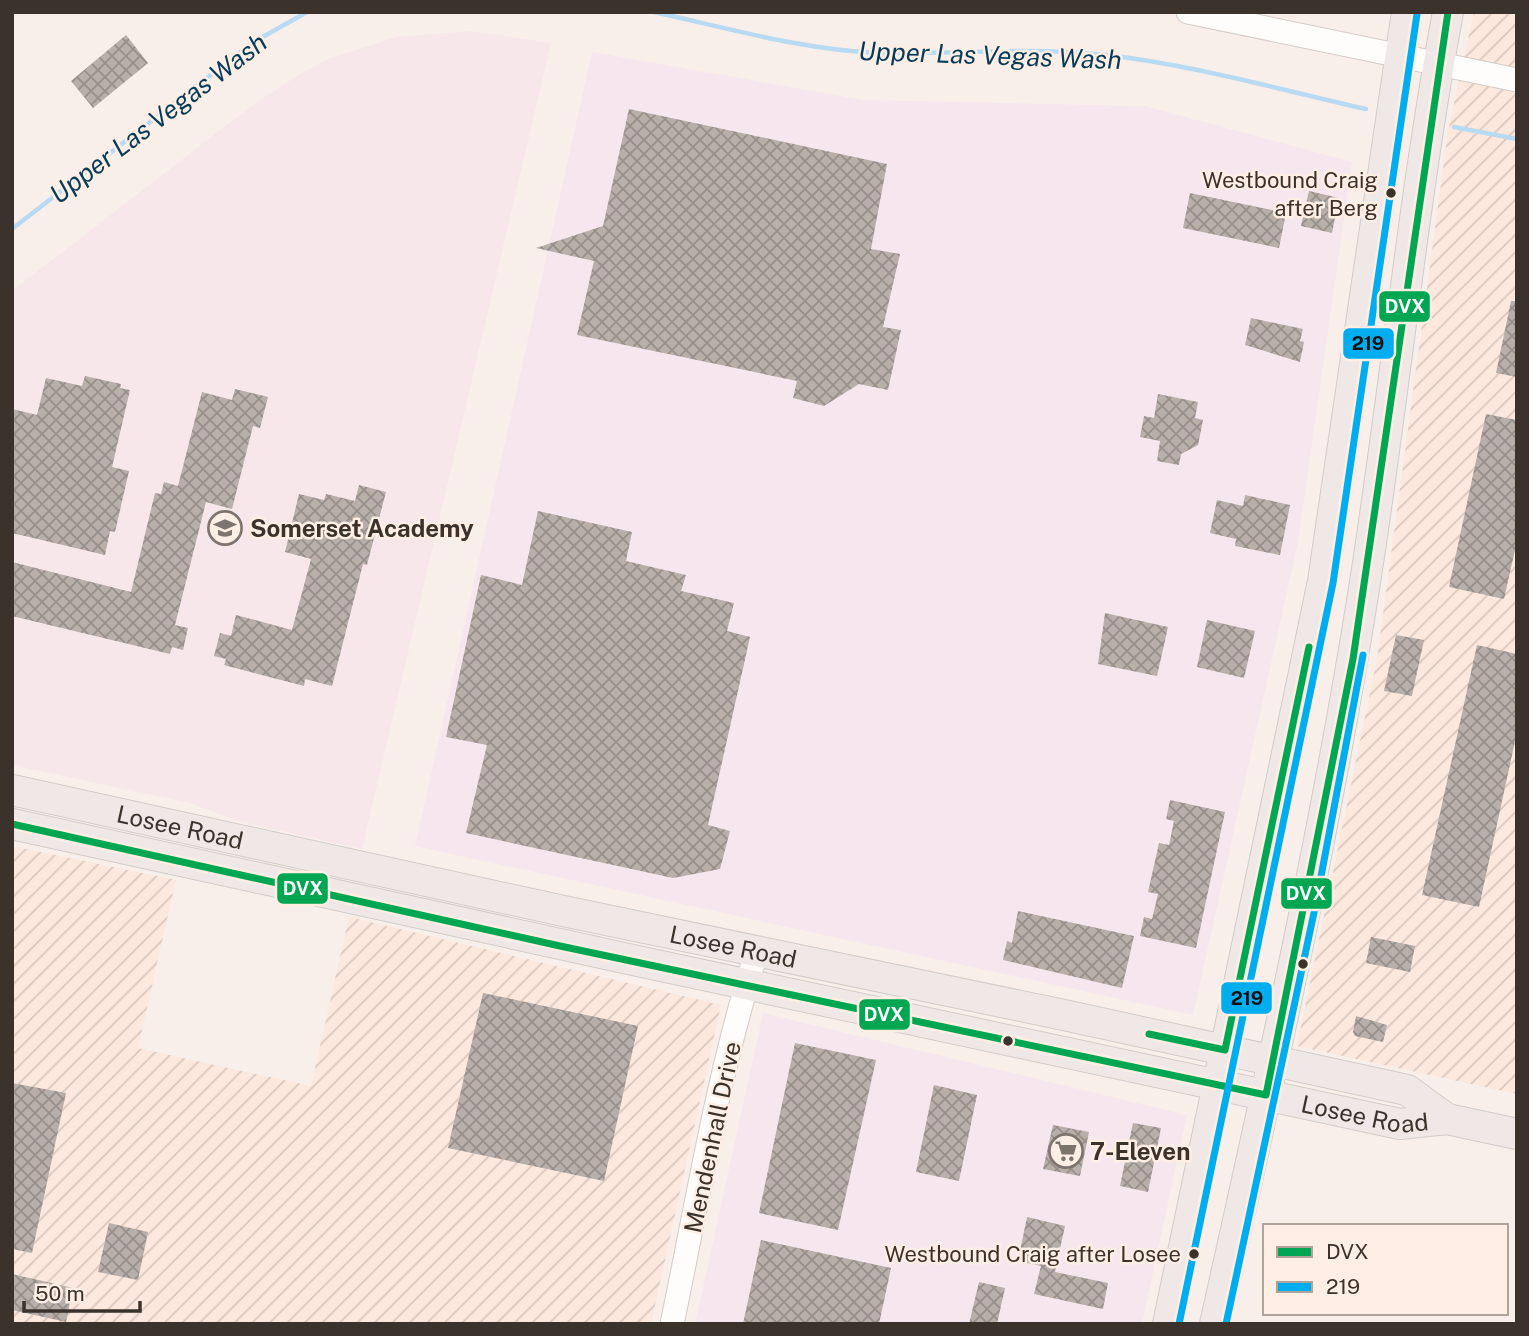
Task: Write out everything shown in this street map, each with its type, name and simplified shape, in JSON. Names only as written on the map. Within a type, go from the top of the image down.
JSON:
[{"type":"main road","points":[[1168,1324],[1323,581],[1406,12]]},
{"type":"main road","points":[[1215,1324],[1273,1062],[1363,595],[1438,64],[1448,12]]},
{"type":"main road","points":[[1333,520],[1348,536],[1349,579],[1363,595]]},
{"type":"main road","points":[[1323,581],[1336,594],[1340,607],[1338,635],[1343,706]]},
{"type":"main road","name":"Losee Road","points":[[12,790],[1407,1090],[1447,1119]]},
{"type":"main road","name":"Losee Road","points":[[12,824],[746,986],[1400,1124],[1447,1119],[1517,1134]]},
{"type":"street","points":[[1188,12],[1517,80]]},
{"type":"street","name":"Mendenhall Drive","points":[[672,1324],[746,986],[757,951]]},
{"type":"shaded area","points":[[1474,12],[1517,12],[1517,1094],[1297,1046],[1377,659],[1448,132]]},
{"type":"shaded area","name":"Somerset Academy","points":[[471,31],[551,43],[362,849],[238,821],[190,803],[12,765],[12,291],[254,104],[300,74],[328,59],[396,37]]},
{"type":"shaded area","points":[[592,52],[864,100],[1145,106],[1352,162],[1298,542],[1193,1015],[415,846]]},
{"type":"shaded area","points":[[12,846],[176,880],[138,1048],[311,1086],[349,917],[721,1005],[651,1324],[12,1324]]},
{"type":"shaded area","points":[[763,1013],[1187,1115],[1142,1324],[695,1324]]},
{"type":"building","points":[[126,35],[148,63],[93,108],[71,81]]},
{"type":"building","points":[[629,109],[887,164],[871,249],[900,254],[883,327],[901,330],[888,390],[859,384],[824,406],[793,398],[797,381],[577,335],[594,261],[536,248],[603,226]]},
{"type":"building","points":[[1309,191],[1339,198],[1332,233],[1301,226]]},
{"type":"building","points":[[1190,193],[1286,213],[1279,248],[1183,228]]},
{"type":"building","points":[[1511,301],[1517,301],[1517,377],[1496,373]]},
{"type":"building","points":[[1251,318],[1303,329],[1300,341],[1304,342],[1300,362],[1245,345]]},
{"type":"building","points":[[85,376],[121,384],[120,388],[130,390],[112,467],[129,471],[115,532],[110,531],[105,555],[12,533],[12,409],[37,415],[46,378],[82,386]]},
{"type":"building","points":[[235,389],[268,397],[260,428],[253,426],[232,509],[206,502],[175,625],[188,628],[183,650],[172,647],[170,654],[12,616],[12,562],[131,592],[155,493],[161,494],[164,482],[178,486],[202,392],[232,400]]},
{"type":"building","points":[[1158,394],[1198,402],[1195,418],[1203,420],[1198,445],[1181,454],[1179,465],[1157,461],[1160,441],[1140,437],[1144,416],[1154,418]]},
{"type":"building","points":[[1486,414],[1517,420],[1517,541],[1504,599],[1449,587]]},
{"type":"building","points":[[359,485],[386,492],[367,565],[363,564],[332,686],[305,679],[304,686],[224,665],[226,659],[214,656],[220,633],[231,636],[236,615],[292,630],[311,559],[285,552],[299,494],[324,500],[326,494],[355,501]]},
{"type":"building","points":[[1245,495],[1290,505],[1280,555],[1235,546],[1236,539],[1210,533],[1217,500],[1243,506]]},
{"type":"building","points":[[538,511],[632,532],[626,561],[686,575],[681,591],[734,603],[727,631],[750,637],[708,825],[730,831],[720,869],[673,878],[466,833],[487,745],[446,737],[481,575],[522,585]]},
{"type":"building","points":[[1105,613],[1168,627],[1157,676],[1098,664]]},
{"type":"building","points":[[1207,620],[1255,631],[1244,678],[1197,667]]},
{"type":"building","points":[[1396,635],[1424,640],[1412,696],[1384,691]]},
{"type":"building","points":[[1477,645],[1517,654],[1517,732],[1479,907],[1422,895]]},
{"type":"building","points":[[1170,800],[1225,812],[1196,948],[1140,936],[1144,917],[1152,919],[1158,894],[1148,892],[1159,843],[1169,845],[1174,821],[1166,819]]},
{"type":"building","points":[[1018,911],[1134,936],[1122,988],[1003,960],[1007,941],[1012,943]]},
{"type":"building","points":[[1371,937],[1415,946],[1410,972],[1366,963]]},
{"type":"building","points":[[483,993],[638,1026],[604,1181],[448,1148]]},
{"type":"building","points":[[1356,1016],[1387,1025],[1383,1042],[1355,1036],[1353,1032]]},
{"type":"building","points":[[795,1043],[876,1060],[838,1230],[759,1213]]},
{"type":"building","points":[[12,1083],[66,1093],[32,1253],[12,1249]]},
{"type":"building","points":[[934,1085],[977,1095],[959,1181],[916,1172]]},
{"type":"building","points":[[1133,1123],[1161,1128],[1148,1192],[1120,1186]]},
{"type":"building","name":"7-Eleven","points":[[1053,1125],[1089,1132],[1080,1176],[1043,1169]]},
{"type":"building","points":[[1027,1217],[1065,1226],[1055,1272],[1108,1283],[1103,1309],[1034,1294],[1041,1266],[1018,1261]]},
{"type":"building","points":[[109,1223],[148,1232],[138,1280],[98,1272]]},
{"type":"building","points":[[761,1240],[891,1268],[879,1324],[743,1324]]},
{"type":"building","points":[[12,1274],[73,1288],[66,1322],[12,1310]]},
{"type":"building","points":[[979,1282],[1005,1288],[997,1324],[969,1324]]},
{"type":"waterway","name":"Upper Las Vegas Wash","points":[[12,229],[252,43],[307,12]]},
{"type":"waterway","name":"Upper Las Vegas Wash","points":[[654,12],[765,37],[850,51],[1049,51],[1139,59],[1205,71],[1366,109]]},
{"type":"waterway","name":"Upper Las Vegas Wash","points":[[1454,127],[1517,139]]},
{"type":"transit line","name":"DVX","points":[[12,824],[560,946],[1266,1095],[1353,659],[1448,12]]},
{"type":"transit line","name":"219","points":[[1179,1324],[1333,583],[1417,14]]},
{"type":"transit line","name":"DVX","points":[[1149,1034],[1225,1050],[1309,647]]},
{"type":"transit line","name":"219","points":[[1226,1324],[1315,908],[1363,655]]},
{"type":"place","name":"Westbound Craig after Berg","points":[[1391,193]]},
{"type":"place","name":"Somerset Academy","points":[[225,528]]},
{"type":"place","name":"7-Eleven","points":[[1066,1151]]},
{"type":"place","name":"Westbound Craig after Losee","points":[[1194,1254]]}]
